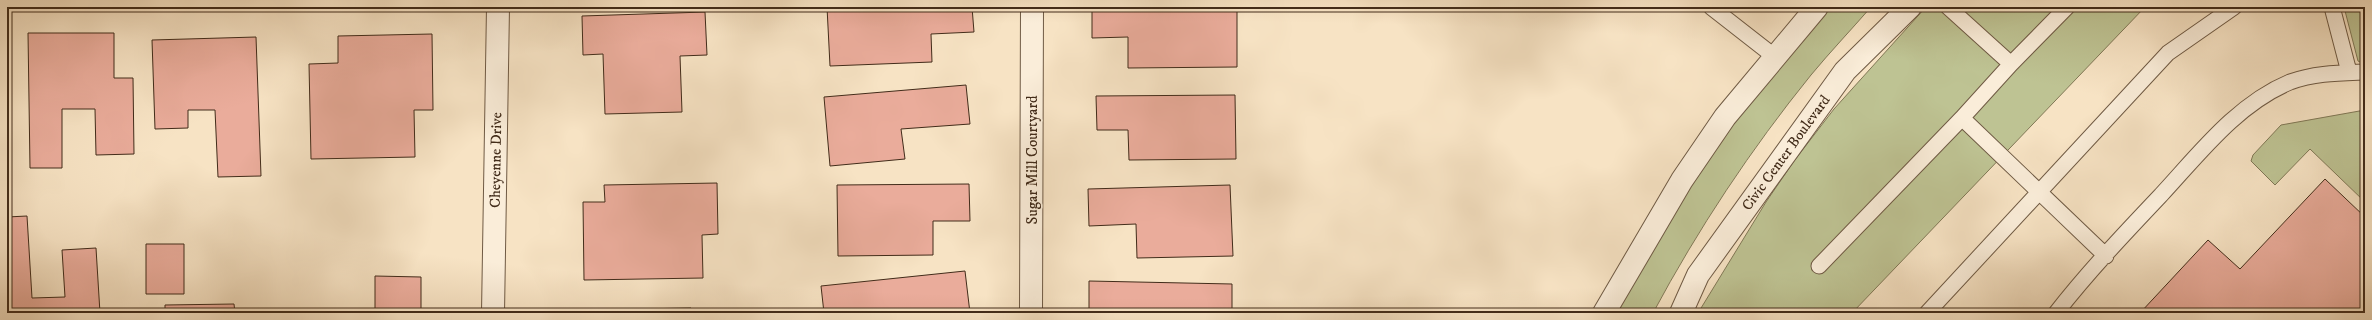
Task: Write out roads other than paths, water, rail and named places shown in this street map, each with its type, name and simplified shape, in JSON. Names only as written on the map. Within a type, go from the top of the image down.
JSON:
[{"type":"street","name":"Cheyenne Drive","points":[[493,313],[498,7]]},
{"type":"street","name":"Sugar Mill Courtyard","points":[[1031,313],[1032,7]]},
{"type":"street","points":[[1604,313],[1682,180],[1725,117],[1817,7]]},
{"type":"street","name":"Civic Center Boulevard","points":[[1681,313],[1698,275],[1845,71],[1910,7]]},
{"type":"lane","points":[[1711,7],[1775,57]]},
{"type":"lane","points":[[1948,7],[2011,64]]},
{"type":"lane","points":[[1819,266],[2067,7]]},
{"type":"lane","points":[[1927,313],[2168,53],[2234,7]]},
{"type":"lane","points":[[2332,7],[2349,72]]},
{"type":"lane","points":[[2056,313],[2106,256],[2210,143],[2245,110],[2290,82],[2323,73],[2365,72]]},
{"type":"lane","points":[[1962,118],[2106,256]]}]
